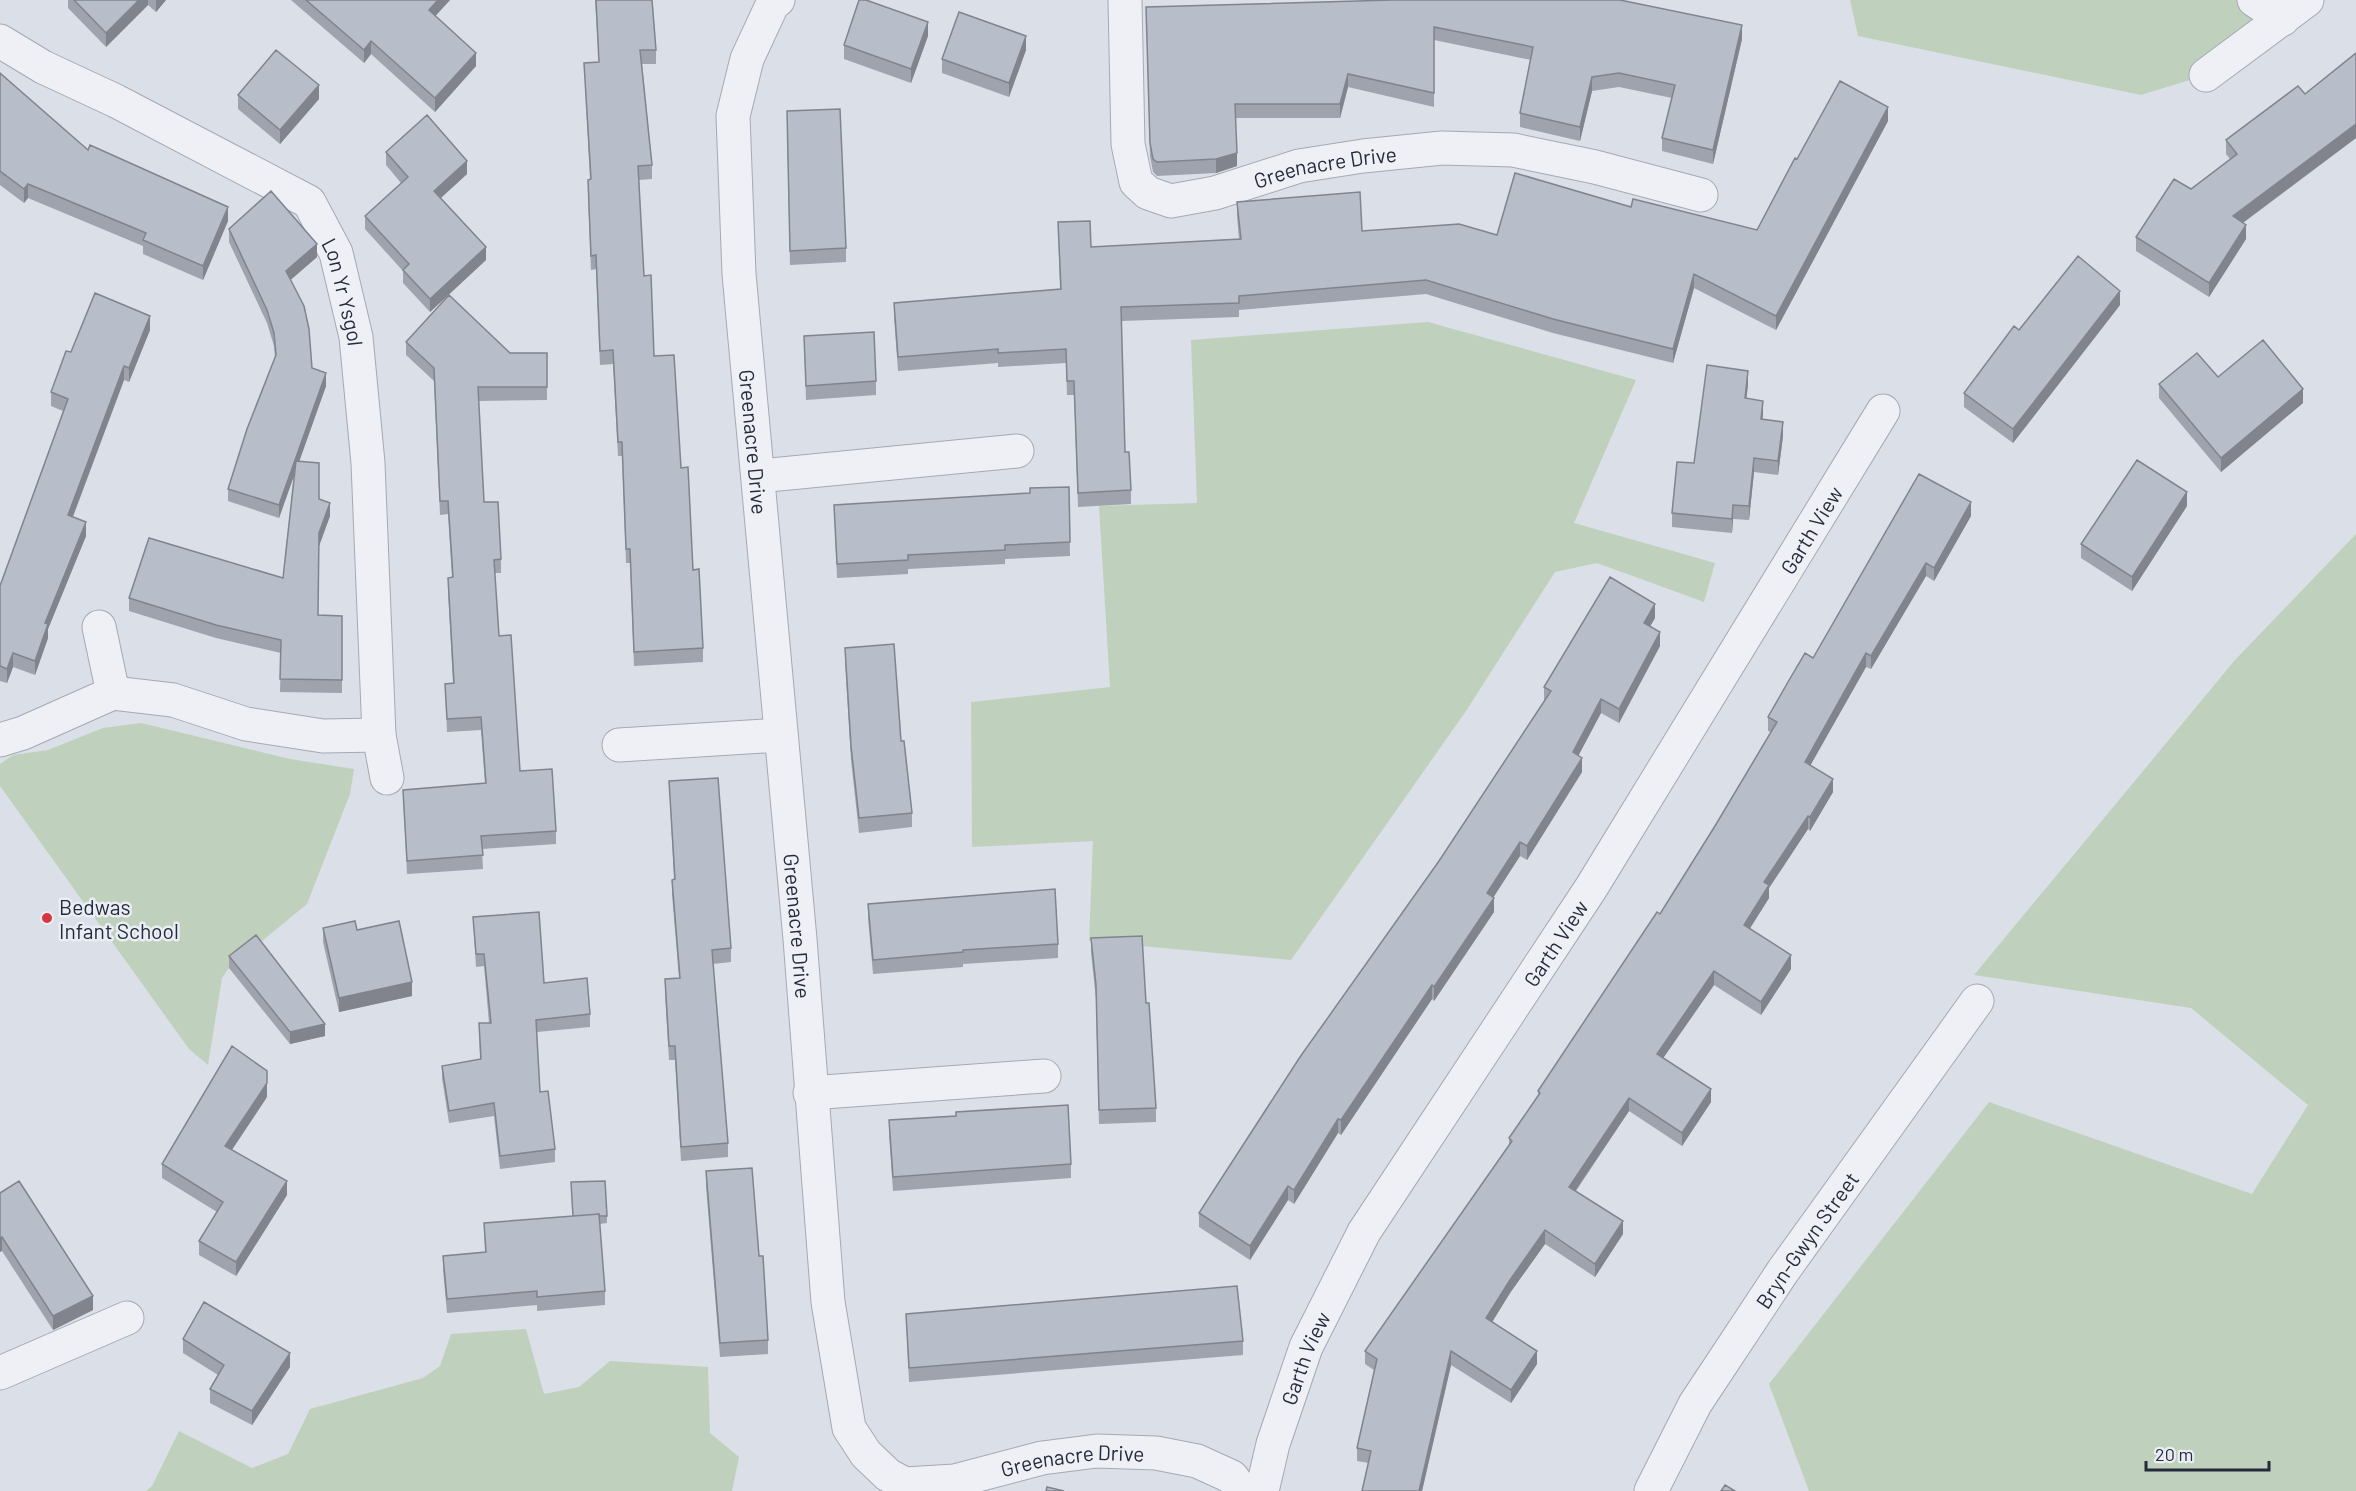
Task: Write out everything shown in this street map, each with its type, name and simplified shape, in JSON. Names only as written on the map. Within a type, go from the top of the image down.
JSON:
[{"type":"street","name":"Greenacre Drive","points":[[778,0],[773,3],[747,59],[733,116],[739,274],[800,939],[810,1093],[828,1302],[849,1428],[866,1454],[888,1475],[905,1484],[955,1481],[1042,1458],[1097,1451],[1156,1453],[1197,1461],[1232,1477],[1242,1491]]},
{"type":"street","name":"Greenacre Drive","points":[[1125,0],[1128,144],[1136,182],[1148,193],[1171,201],[1215,193],[1299,166],[1363,156],[1442,148],[1513,150],[1595,167],[1701,195]]},
{"type":"street","points":[[2254,0],[2295,9]]},
{"type":"street","points":[[2206,75],[2295,9]]},
{"type":"street","name":"Lon Yr Ysgol","points":[[0,41],[43,67],[116,101],[309,202],[336,253],[356,337],[368,463],[379,735],[387,778]]},
{"type":"street","name":"Garth View","points":[[1262,1491],[1273,1444],[1306,1347],[1364,1233],[1591,888],[1883,411]]},
{"type":"street","points":[[759,476],[1017,451]]},
{"type":"street","points":[[99,627],[113,693]]},
{"type":"street","points":[[0,740],[23,734],[113,693],[173,700],[246,724],[301,733],[322,736],[379,735]]},
{"type":"street","points":[[619,745],[781,735]]},
{"type":"street","name":"Bryn-Gwyn Street","points":[[1651,1491],[1695,1404],[1783,1271],[1977,1001]]},
{"type":"street","points":[[810,1093],[1044,1076]]},
{"type":"street","points":[[0,1373],[127,1318]]},
{"type":"green space","points":[[1850,0],[2254,0],[2283,19],[2206,75],[2141,95],[1858,36]]},
{"type":"green space","points":[[1428,322],[1636,380],[1574,523],[1715,563],[1704,602],[1597,563],[1555,572],[1466,711],[1291,960],[1089,941],[1093,841],[972,847],[971,702],[1110,687],[1099,506],[1197,503],[1191,340]]},
{"type":"green space","points":[[2356,534],[2356,1491],[1809,1491],[1769,1384],[1989,1102],[2252,1194],[2308,1105],[2191,1008],[1974,975],[2235,660]]},
{"type":"green space","points":[[141,723],[290,759],[354,769],[350,794],[307,904],[229,968],[222,978],[208,1065],[189,1049],[0,786],[0,764],[13,755],[48,750],[103,728]]},
{"type":"green space","points":[[526,1329],[544,1394],[579,1387],[610,1361],[708,1367],[710,1433],[739,1457],[732,1491],[146,1491],[152,1486],[179,1431],[252,1468],[288,1454],[310,1409],[423,1378],[440,1366],[451,1334]]},
{"type":"building","points":[[74,0],[139,0],[106,33]]},
{"type":"building","points":[[306,0],[438,0],[429,10],[476,53],[435,98],[371,41],[364,50]]},
{"type":"building","points":[[596,0],[652,0],[656,50],[640,50],[652,165],[638,166],[644,276],[651,275],[654,356],[674,355],[681,468],[688,467],[693,570],[699,569],[703,648],[634,652],[630,549],[626,549],[622,442],[618,442],[613,350],[600,351],[596,255],[591,256],[588,180],[591,179],[584,63],[599,62]]},
{"type":"building","points":[[859,0],[866,0],[928,22],[911,69],[844,45]]},
{"type":"building","points":[[1392,0],[1620,0],[1742,25],[1713,150],[1662,138],[1675,85],[1619,73],[1592,77],[1580,127],[1520,113],[1533,47],[1434,27],[1434,93],[1348,74],[1340,104],[1235,104],[1237,153],[1216,159],[1157,162],[1153,159],[1150,143],[1146,7]]},
{"type":"building","points":[[959,12],[1026,36],[1009,83],[942,59]]},
{"type":"building","points":[[276,50],[319,85],[280,130],[238,95]]},
{"type":"building","points":[[2356,53],[2356,124],[2233,216],[2246,225],[2209,283],[2136,237],[2174,179],[2191,189],[2237,154],[2226,140],[2298,86],[2305,94]]},
{"type":"building","points":[[0,73],[88,150],[90,145],[228,207],[203,266],[143,240],[146,233],[28,184],[24,189],[0,171]]},
{"type":"building","points":[[1840,81],[1888,107],[1776,316],[1694,274],[1673,349],[1553,319],[1426,280],[1239,296],[1239,303],[1121,307],[1125,452],[1129,452],[1131,490],[1078,493],[1074,381],[1067,381],[1066,349],[998,353],[998,349],[898,357],[894,303],[1061,289],[1058,222],[1090,221],[1091,247],[1241,239],[1237,202],[1360,192],[1362,231],[1459,224],[1497,235],[1515,173],[1631,207],[1633,199],[1757,230],[1795,158],[1797,159]]},
{"type":"building","points":[[840,109],[846,248],[790,251],[787,111]]},
{"type":"building","points":[[427,115],[467,161],[434,191],[486,247],[430,299],[403,270],[409,264],[365,216],[408,177],[386,152]]},
{"type":"building","points":[[271,191],[317,244],[286,271],[304,306],[309,329],[312,368],[326,373],[279,505],[228,489],[247,429],[276,355],[274,333],[267,310],[229,229]]},
{"type":"building","points":[[2078,256],[2120,291],[2013,429],[1964,393],[2014,326],[2019,330]]},
{"type":"building","points":[[95,293],[150,316],[129,368],[124,366],[68,515],[86,522],[45,623],[48,624],[35,661],[13,653],[7,669],[0,666],[0,586],[68,399],[51,392],[66,351],[71,352]]},
{"type":"building","points":[[449,295],[510,353],[547,353],[547,387],[478,387],[484,502],[498,502],[501,559],[494,560],[499,636],[511,635],[520,771],[552,769],[556,831],[481,836],[483,855],[407,861],[403,790],[486,783],[481,717],[447,719],[445,684],[454,683],[448,578],[453,577],[448,501],[440,501],[434,368],[406,342]]},
{"type":"building","points":[[874,332],[876,381],[806,386],[804,336]]},
{"type":"building","points":[[2263,340],[2303,389],[2221,458],[2159,384],[2197,353],[2218,377]]},
{"type":"building","points":[[1707,365],[1748,371],[1745,398],[1763,401],[1761,419],[1783,422],[1778,461],[1754,458],[1749,506],[1733,505],[1732,519],[1672,513],[1677,462],[1694,463]]},
{"type":"building","points":[[2137,460],[2187,492],[2132,577],[2081,544]]},
{"type":"building","points":[[296,461],[319,463],[319,499],[330,503],[319,533],[318,615],[342,616],[342,680],[280,679],[281,640],[216,625],[129,598],[149,538],[283,578]]},
{"type":"building","points":[[1919,474],[1971,502],[1934,568],[1926,563],[1871,656],[1866,653],[1805,762],[1833,779],[1810,817],[1808,816],[1764,882],[1769,885],[1744,925],[1791,955],[1761,1002],[1714,971],[1657,1054],[1711,1089],[1682,1133],[1629,1098],[1569,1187],[1623,1221],[1595,1264],[1545,1230],[1510,1280],[1486,1318],[1537,1351],[1511,1390],[1451,1351],[1419,1491],[1362,1491],[1371,1451],[1357,1448],[1377,1359],[1365,1351],[1512,1141],[1509,1138],[1540,1093],[1538,1091],[1657,912],[1660,914],[1777,722],[1768,717],[1805,653],[1813,658]]},
{"type":"building","points":[[1069,487],[1070,542],[1005,545],[1005,550],[908,555],[908,560],[837,564],[834,505],[1030,493],[1030,488]]},
{"type":"building","points":[[1610,577],[1655,604],[1644,623],[1660,632],[1619,709],[1601,699],[1573,752],[1582,758],[1527,846],[1520,842],[1487,893],[1494,898],[1341,1120],[1338,1119],[1294,1190],[1288,1186],[1250,1246],[1199,1213],[1300,1057],[1439,861],[1551,691],[1544,687]]},
{"type":"building","points":[[894,644],[901,741],[904,741],[912,813],[859,818],[851,746],[845,648]]},
{"type":"building","points":[[718,778],[731,948],[712,950],[728,1143],[681,1147],[675,1046],[669,1046],[665,979],[680,978],[672,880],[675,879],[669,781]]},
{"type":"building","points":[[1055,889],[1058,944],[963,950],[963,952],[873,960],[868,904]]},
{"type":"building","points":[[539,912],[544,983],[587,978],[590,1014],[536,1020],[540,1092],[548,1091],[555,1149],[500,1156],[494,1103],[449,1111],[442,1066],[481,1059],[479,1023],[491,1023],[484,954],[476,954],[473,917]]},
{"type":"building","points":[[355,921],[357,930],[399,921],[412,982],[339,998],[323,928]]},
{"type":"building","points":[[256,935],[325,1024],[290,1032],[229,956]]},
{"type":"building","points":[[1142,936],[1156,1108],[1099,1110],[1096,985],[1091,938]]},
{"type":"building","points":[[232,1046],[267,1071],[267,1083],[225,1146],[287,1181],[236,1262],[199,1241],[223,1202],[162,1164]]},
{"type":"building","points":[[1068,1105],[1071,1164],[893,1177],[889,1120],[956,1116],[956,1112]]},
{"type":"building","points":[[752,1168],[759,1256],[763,1256],[768,1340],[720,1343],[706,1171]]},
{"type":"building","points":[[19,1181],[93,1296],[53,1316],[2,1237],[0,1238],[0,1193]]},
{"type":"building","points":[[605,1181],[607,1216],[599,1216],[599,1214],[573,1216],[571,1182]]},
{"type":"building","points":[[599,1214],[605,1291],[537,1297],[537,1291],[447,1299],[443,1256],[486,1252],[484,1223]]},
{"type":"building","points":[[1237,1286],[1243,1341],[909,1368],[906,1314]]},
{"type":"building","points":[[204,1302],[290,1353],[252,1411],[210,1389],[224,1365],[183,1339]]},
{"type":"building","points":[[1725,1485],[1735,1491],[1721,1491]]},
{"type":"building","points":[[1047,1487],[1064,1491],[1046,1491]]},
{"type":"place","name":"Bedwas Infant School","points":[[47,918]]}]
